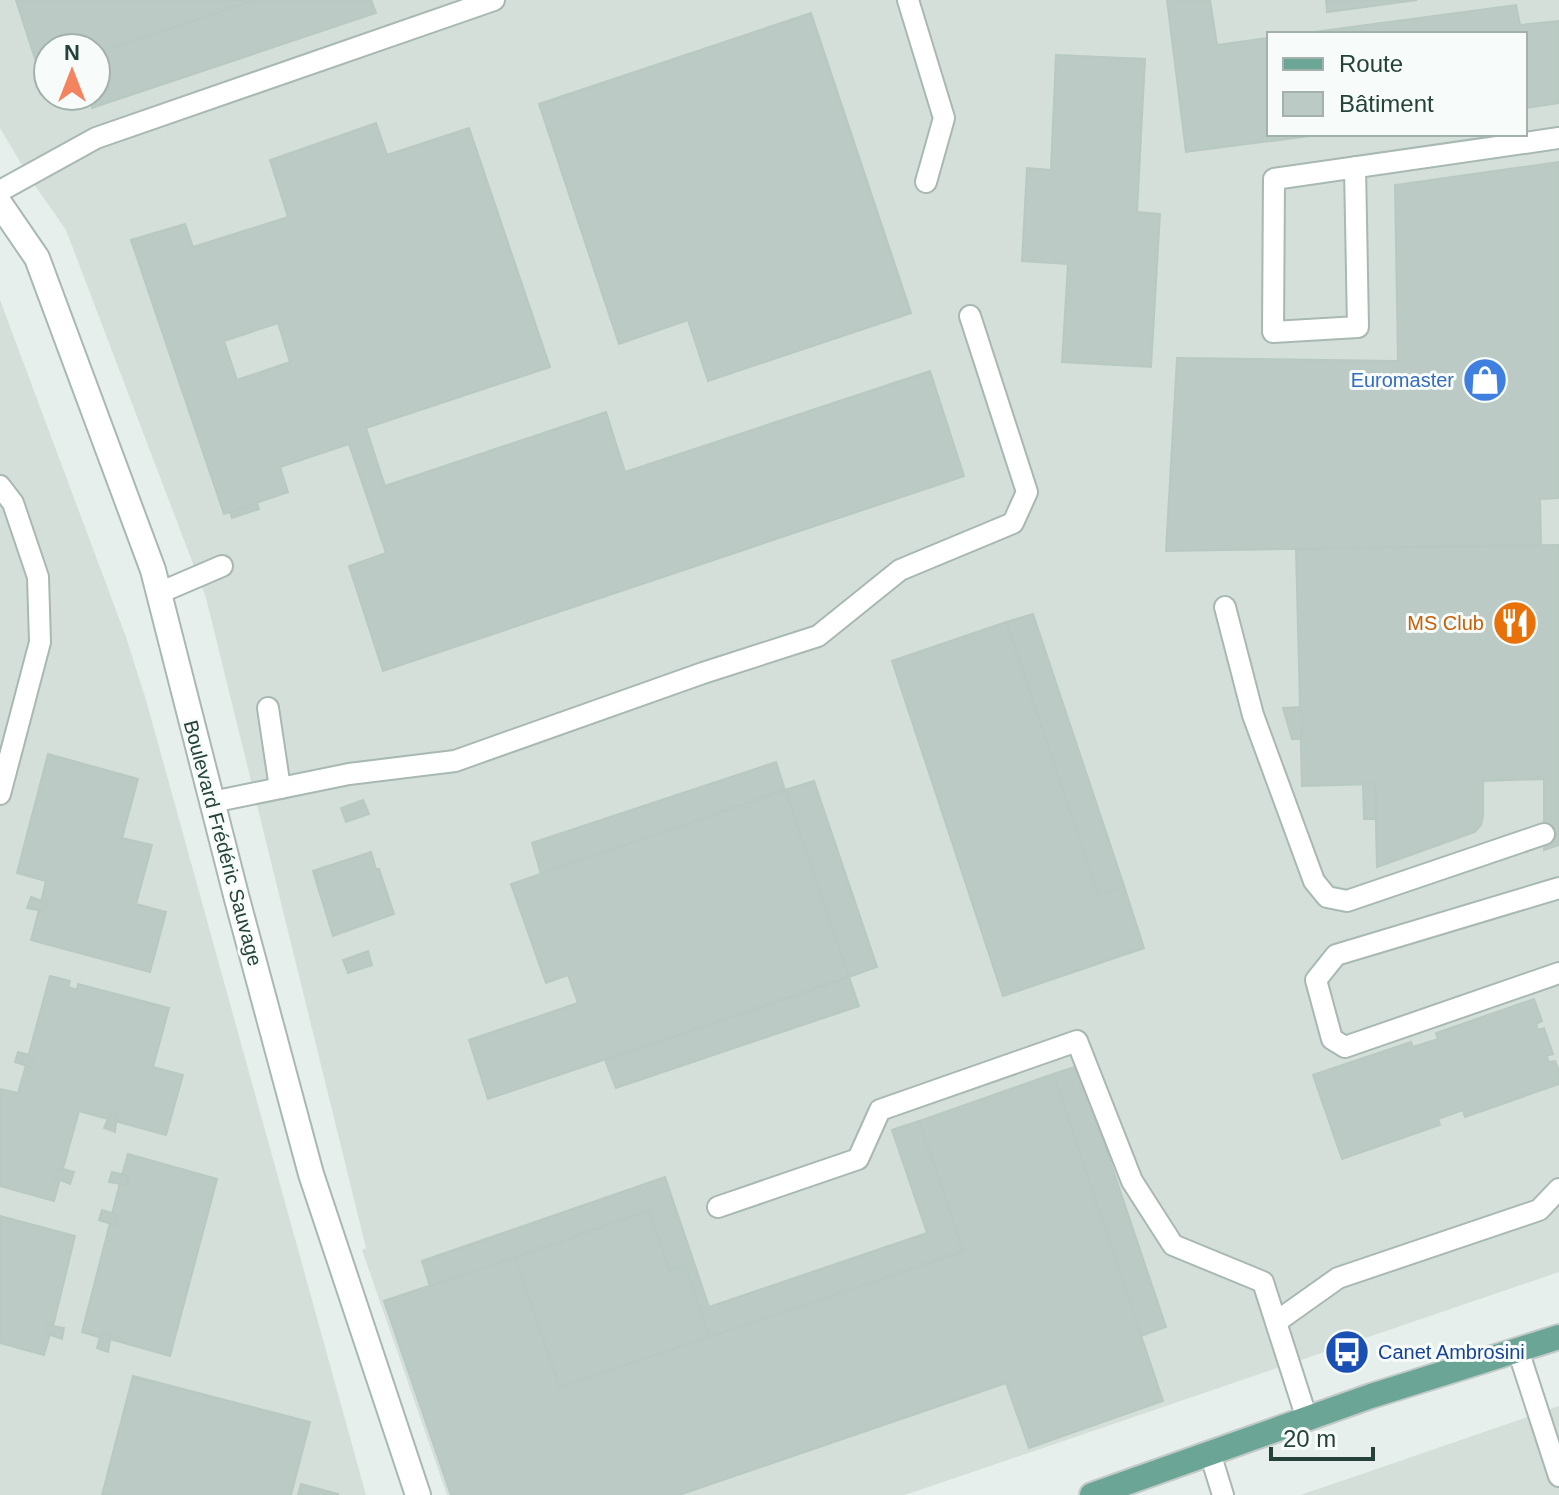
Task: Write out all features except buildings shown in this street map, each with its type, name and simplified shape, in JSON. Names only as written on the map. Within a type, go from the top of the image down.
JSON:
[{"type":"main road","points":[[1092,1495],[1371,1396],[1559,1337]]},
{"type":"street","name":"Boulevard Frédéric Sauvage","points":[[0,204],[37,258],[153,570],[311,1174],[418,1495]]},
{"type":"lane","points":[[0,191],[96,138],[494,0]]},
{"type":"lane","points":[[908,0],[944,118],[926,182]]},
{"type":"lane","points":[[1355,167],[1358,327],[1273,332],[1274,179],[1355,167],[1559,138]]},
{"type":"lane","points":[[212,802],[349,774],[455,761],[703,673],[818,636],[900,570],[1013,523],[1027,492],[970,316]]},
{"type":"lane","points":[[0,486],[13,503],[38,577],[40,642],[0,794]]},
{"type":"lane","points":[[159,593],[222,566]]},
{"type":"lane","points":[[1225,607],[1253,715],[1314,881],[1327,897],[1347,901],[1544,834]]},
{"type":"lane","points":[[268,708],[280,788]]},
{"type":"lane","points":[[1559,888],[1336,955],[1316,980],[1332,1039],[1345,1047],[1559,973]]},
{"type":"lane","points":[[718,1207],[858,1159],[880,1110],[1077,1041],[1132,1181],[1173,1245],[1263,1282],[1307,1419]]},
{"type":"lane","points":[[1276,1322],[1338,1278],[1539,1210],[1559,1189]]},
{"type":"lane","points":[[1518,1350],[1559,1476]]},
{"type":"lane","points":[[1210,1453],[1223,1495]]},
{"type":"shaded area","points":[[0,0],[1559,0],[1559,1272],[905,1495],[447,1495],[362,1250],[366,1248],[206,598],[66,230],[0,128]]},
{"type":"shaded area","points":[[0,300],[126,637],[146,700],[366,1495],[0,1495]]},
{"type":"shaded area","points":[[1559,1406],[1559,1495],[1300,1495],[1365,1473]]},
{"type":"place","name":"Euromaster","points":[[1485,380]]},
{"type":"place","name":"MS Club","points":[[1515,623]]},
{"type":"place","name":"Canet Ambrosini","points":[[1347,1352]]}]
